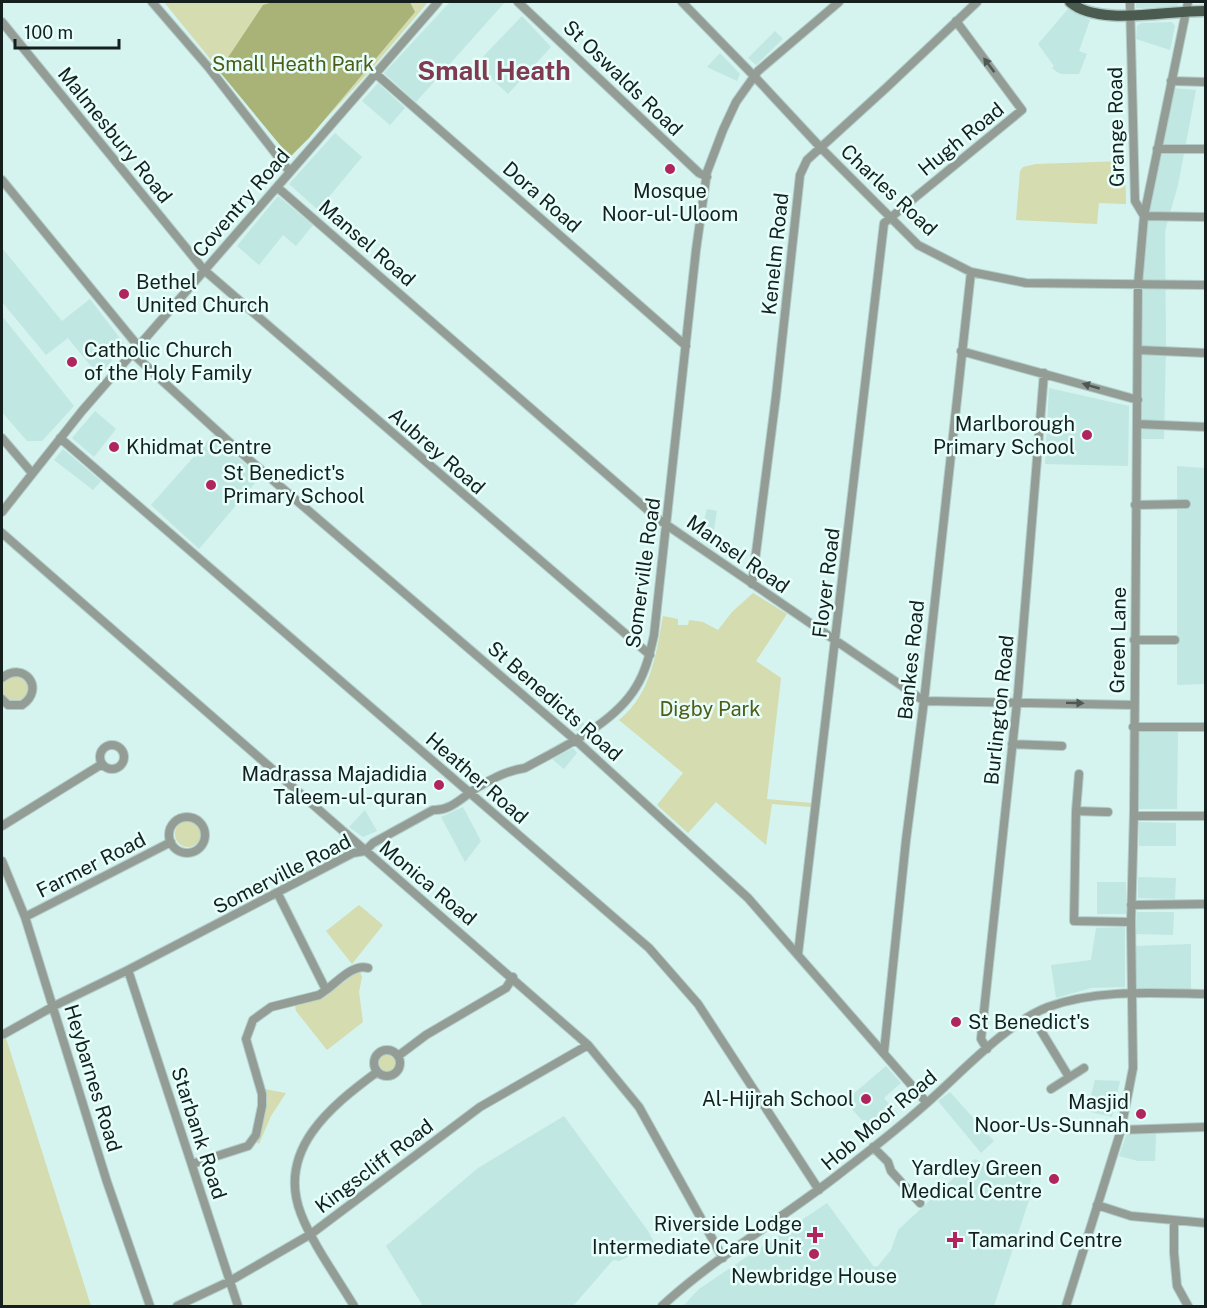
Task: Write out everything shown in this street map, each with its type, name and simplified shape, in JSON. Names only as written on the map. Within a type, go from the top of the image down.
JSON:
[{"type":"main road","points":[[1070,2],[1090,12],[1130,16],[1187,6],[1206,11]]},
{"type":"street","points":[[152,2],[209,68],[290,172]]},
{"type":"street","name":"Coventry Road","points":[[2,512],[60,438],[135,350],[438,2]]},
{"type":"street","name":"St Oswalds Road","points":[[518,2],[699,173],[706,177]]},
{"type":"street","name":"Charles Road","points":[[682,2],[820,148],[918,245],[971,272],[1026,283],[1206,285]]},
{"type":"street","name":"Somerville Road","points":[[4,1034],[54,1006],[278,894],[353,853],[365,851],[373,843],[433,810],[442,811],[477,788],[516,769],[525,768],[604,721],[624,702],[635,688],[650,655],[654,635],[706,177],[723,130],[742,92],[754,76],[839,2]]},
{"type":"street","name":"Kenelm Road","points":[[752,584],[776,396],[800,176],[807,159],[977,2]]},
{"type":"street","name":"Grange Road","points":[[1130,2],[1133,177],[1135,201],[1144,216],[1138,285]]},
{"type":"street","points":[[1187,6],[1144,216],[1206,217]]},
{"type":"street","name":"Hugh Road","points":[[890,217],[1022,110],[956,21]]},
{"type":"street","name":"Malmesbury Road","points":[[2,22],[204,270]]},
{"type":"street","name":"Dora Road","points":[[376,74],[686,346]]},
{"type":"street","points":[[1171,81],[1206,82]]},
{"type":"street","points":[[1157,149],[1206,149]]},
{"type":"street","name":"St Benedicts Road","points":[[2,180],[135,350],[247,457],[575,740],[748,898],[927,1103]]},
{"type":"street","name":"Mansel Road","points":[[277,187],[667,525],[924,700]]},
{"type":"street","name":"Floyer Road","points":[[798,954],[884,223],[890,217]]},
{"type":"street","name":"Aubrey Road","points":[[204,270],[650,655]]},
{"type":"street","name":"Bankes Road","points":[[884,1052],[971,272]]},
{"type":"street","name":"Green Lane","points":[[1066,1306],[1121,1130],[1133,1068],[1131,905],[1134,816],[1138,285]]},
{"type":"street","points":[[1138,350],[1206,353]]},
{"type":"street","points":[[961,351],[1138,400]]},
{"type":"street","name":"Burlington Road","points":[[987,1049],[981,1039],[1017,702],[1044,373]]},
{"type":"street","points":[[1137,424],[1206,427]]},
{"type":"street","points":[[2,438],[32,473]]},
{"type":"street","name":"Heather Road","points":[[60,438],[649,948],[698,1004],[819,1190]]},
{"type":"street","points":[[1135,505],[1185,504]]},
{"type":"street","name":"Monica Road","points":[[2,533],[365,851],[513,977],[588,1045],[639,1107],[723,1258]]},
{"type":"street","points":[[1134,640],[1175,640]]},
{"type":"street","points":[[2,678],[13,672],[22,673],[29,678],[32,687],[30,697],[22,705],[8,705],[2,701]]},
{"type":"street","points":[[924,700],[1134,705]]},
{"type":"street","points":[[1133,727],[1206,727]]},
{"type":"street","points":[[1012,744],[1062,746]]},
{"type":"street","points":[[2,826],[102,764]]},
{"type":"street","points":[[1078,774],[1074,921],[1131,922]]},
{"type":"street","points":[[1076,811],[1108,812]]},
{"type":"street","points":[[1134,816],[1206,816]]},
{"type":"street","name":"Farmer Road","points":[[181,818],[196,819],[205,830],[205,838],[197,850],[183,852],[171,842],[171,828],[181,818]]},
{"type":"street","name":"Farmer Road","points":[[25,917],[171,842]]},
{"type":"street","name":"Heybarnes Road","points":[[2,861],[25,917],[107,1182],[150,1306]]},
{"type":"street","points":[[278,894],[326,990]]},
{"type":"street","points":[[1131,905],[1206,904]]},
{"type":"street","points":[[192,1164],[248,1146],[256,1135],[262,1094],[246,1040],[253,1020],[271,1007],[319,994],[356,968],[363,966],[368,968]]},
{"type":"street","name":"Starbank Road","points":[[128,970],[238,1306]]},
{"type":"street","points":[[398,1056],[426,1035],[506,988],[513,977]]},
{"type":"street","name":"Hob Moor Road","points":[[662,1306],[684,1286],[819,1190],[927,1103],[987,1049],[1046,1007],[1080,997],[1206,994]]},
{"type":"street","points":[[1032,1016],[1069,1077]]},
{"type":"street","name":"Kingscliff Road","points":[[177,1306],[230,1281],[311,1234],[480,1107],[588,1045]]},
{"type":"street","points":[[388,1050],[398,1056],[400,1065],[395,1074],[386,1076],[377,1072],[374,1061],[380,1051],[388,1050]]},
{"type":"street","points":[[1051,1089],[1084,1068]]},
{"type":"street","points":[[354,1306],[301,1215],[296,1194],[297,1170],[302,1149],[313,1129],[351,1091],[377,1072]]},
{"type":"street","points":[[1121,1130],[1206,1127]]},
{"type":"street","points":[[873,1146],[888,1162],[891,1171],[920,1203]]},
{"type":"street","points":[[1097,1205],[1131,1216],[1206,1223]]},
{"type":"street","points":[[1174,1221],[1173,1253],[1177,1286],[1188,1306]]},
{"type":"shaded area","points":[[450,2],[505,2],[416,102],[384,73]]},
{"type":"shaded area","points":[[1136,2],[1182,2],[1175,7],[1136,8]]},
{"type":"shaded area","points":[[1068,9],[1090,20],[1079,51],[1087,54],[1079,74],[1057,72],[1052,68],[1054,66],[1038,44]]},
{"type":"shaded area","points":[[522,16],[551,47],[508,94],[476,64]]},
{"type":"shaded area","points":[[1172,22],[1175,26],[1170,50],[1136,39],[1137,26],[1141,23]]},
{"type":"shaded area","points":[[775,31],[783,39],[756,65],[748,58]]},
{"type":"shaded area","points":[[720,53],[740,74],[737,81],[707,67]]},
{"type":"shaded area","points":[[378,83],[405,108],[390,125],[362,101]]},
{"type":"shaded area","points":[[1173,88],[1196,90],[1178,185],[1165,231],[1164,439],[1142,439],[1143,280],[1147,207]]},
{"type":"shaded area","points":[[335,133],[362,157],[318,210],[289,184]]},
{"type":"shaded area","points":[[278,196],[313,225],[296,246],[283,235],[259,265],[237,246]]},
{"type":"shaded area","points":[[2,248],[62,321],[90,299],[125,345],[99,376],[68,338],[46,355],[2,302]]},
{"type":"shaded area","points":[[2,316],[74,406],[42,441],[27,441],[2,412]]},
{"type":"shaded area","name":"Marlborough Primary School","points":[[1049,388],[1129,406],[1128,466],[1045,464]]},
{"type":"shaded area","points":[[95,411],[116,429],[94,457],[72,438]]},
{"type":"shaded area","name":"St Benedict's Primary School","points":[[213,435],[260,477],[199,549],[151,505]]},
{"type":"shaded area","points":[[63,449],[101,481],[93,490],[54,460]]},
{"type":"shaded area","points":[[1177,466],[1205,468],[1205,684],[1177,685]]},
{"type":"shaded area","points":[[707,509],[717,511],[711,548],[699,538]]},
{"type":"shaded area","points":[[554,698],[587,726],[579,732],[546,706]]},
{"type":"shaded area","points":[[1138,732],[1178,732],[1177,809],[1138,809]]},
{"type":"shaded area","points":[[573,748],[577,753],[564,769],[552,759]]},
{"type":"shaded area","points":[[463,807],[481,841],[465,862],[441,817]]},
{"type":"shaded area","points":[[365,810],[377,831],[363,837],[349,827]]},
{"type":"shaded area","points":[[1139,822],[1176,823],[1176,846],[1139,846]]},
{"type":"shaded area","points":[[1138,877],[1176,878],[1175,899],[1138,898]]},
{"type":"shaded area","points":[[1097,882],[1126,882],[1126,914],[1097,914]]},
{"type":"shaded area","points":[[1137,912],[1174,912],[1173,935],[1135,934]]},
{"type":"shaded area","points":[[1125,927],[1125,987],[1091,988],[1056,998],[1051,965],[1091,960],[1096,928]]},
{"type":"shaded area","points":[[1191,944],[1191,990],[1135,990],[1135,946]]},
{"type":"shaded area","name":"Al-Hijrah School","points":[[886,1066],[901,1083],[884,1098],[898,1114],[874,1134],[845,1101]]},
{"type":"shaded area","points":[[1095,1080],[1120,1081],[1112,1117],[1087,1111]]},
{"type":"shaded area","points":[[950,1092],[994,1141],[981,1153],[938,1101]]},
{"type":"shaded area","points":[[564,1116],[648,1231],[655,1244],[619,1261],[613,1260],[573,1306],[423,1306],[386,1246],[478,1168]]},
{"type":"shaded area","points":[[1127,1133],[1156,1133],[1155,1161],[1138,1161],[1119,1156]]},
{"type":"shaded area","name":"Tamarind Centre","points":[[974,1159],[1031,1178],[1030,1184],[1034,1185],[994,1306],[683,1306],[699,1289],[827,1203],[874,1267],[878,1266],[891,1250],[898,1230]]},
{"type":"green space","name":"Small Heath Park","points":[[164,2],[428,2],[369,72],[290,157]]},
{"type":"green space","name":"Small Heath Park","points":[[273,2],[410,2],[415,12],[309,138],[290,157],[219,71],[263,5]]},
{"type":"green space","points":[[1125,161],[1126,204],[1099,203],[1097,224],[1016,220],[1020,171],[1023,167],[1036,164]]},
{"type":"green space","name":"Digby Park","points":[[753,593],[787,614],[756,661],[781,678],[767,799],[811,803],[811,807],[772,804],[766,845],[716,802],[688,833],[657,805],[683,773],[619,720],[630,710],[645,686],[654,659],[663,616],[678,619],[678,625],[688,625],[689,620],[703,622],[718,630],[732,612]]},
{"type":"green space","points":[[15,675],[25,679],[29,689],[25,699],[15,703],[5,699],[1,689],[5,679]]},
{"type":"green space","points":[[188,821],[197,825],[201,834],[197,843],[188,847],[179,843],[175,834],[179,825]]},
{"type":"green space","points":[[359,905],[383,925],[352,964],[326,931]]},
{"type":"green space","points":[[360,972],[362,977],[359,992],[363,1022],[327,1050],[296,1011],[295,1005],[327,993]]},
{"type":"green space","points":[[2,1035],[6,1038],[91,1306],[2,1306]]},
{"type":"green space","points":[[383,1054],[391,1054],[396,1059],[394,1070],[383,1072],[378,1067],[378,1059]]},
{"type":"green space","points":[[264,1089],[286,1093],[271,1116],[259,1144],[256,1142],[263,1117]]},
{"type":"place","name":"Mosque Noor-ul-Uloom","points":[[670,169]]},
{"type":"place","name":"Bethel United Church","points":[[124,294]]},
{"type":"place","name":"Catholic Church of the Holy Family","points":[[72,362]]},
{"type":"place","name":"Marlborough Primary School","points":[[1087,435]]},
{"type":"place","name":"Khidmat Centre","points":[[114,447]]},
{"type":"place","name":"St Benedict's Primary School","points":[[211,485]]},
{"type":"place","name":"Madrassa Majadidia Taleem-ul-quran","points":[[439,785]]},
{"type":"place","name":"St Benedict's","points":[[956,1022]]},
{"type":"place","name":"Al-Hijrah School","points":[[866,1099]]},
{"type":"place","name":"Masjid Noor-Us-Sunnah","points":[[1141,1114]]},
{"type":"place","name":"Yardley Green Medical Centre","points":[[1054,1179]]},
{"type":"place","name":"Riverside Lodge Intermediate Care Unit","points":[[815,1235]]},
{"type":"place","name":"Tamarind Centre","points":[[955,1240]]},
{"type":"place","name":"Newbridge House","points":[[814,1254]]},
{"type":"district","name":"Small Heath","points":[[494,70]]}]
